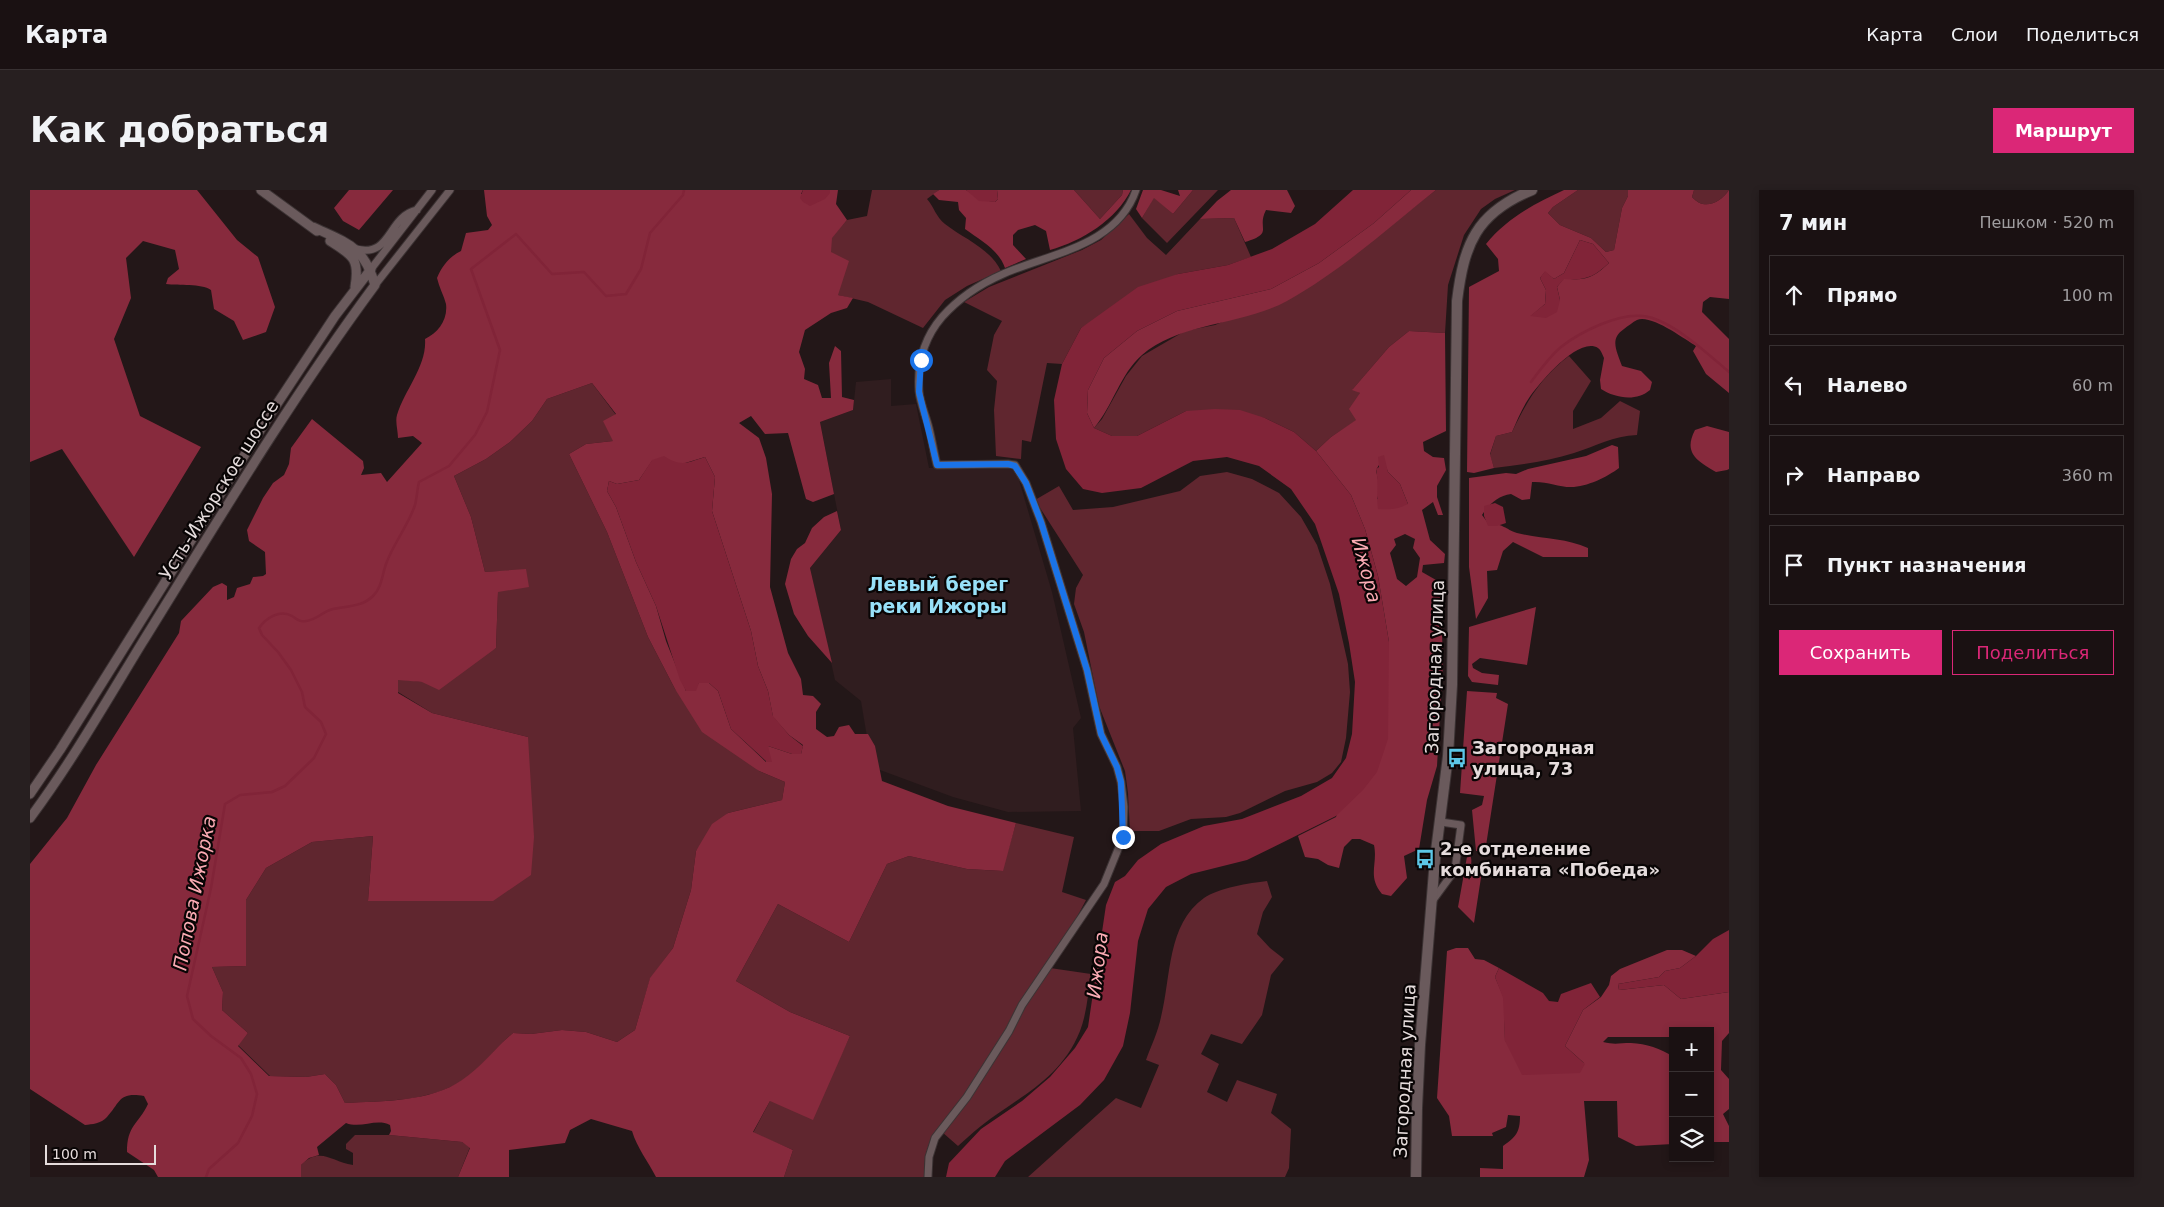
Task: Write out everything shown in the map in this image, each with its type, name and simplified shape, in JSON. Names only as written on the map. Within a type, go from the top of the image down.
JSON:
[{"type":"main road","name":"Загородная улица","points":[[1416,1177],[1417,1084],[1440,822],[1448,756],[1453,664],[1457,301],[1465,256],[1480,226],[1504,203],[1532,190]]},
{"type":"street","points":[[261,190],[354,258],[357,270],[354,288]]},
{"type":"street","name":"Усть-Ижорское шоссе","points":[[30,794],[60,750],[268,416],[354,288],[432,190]]},
{"type":"street","name":"Усть-Ижорское шоссе","points":[[30,818],[110,695],[322,357],[375,285],[450,190]]},
{"type":"street","points":[[928,1177],[929,1157],[936,1138],[967,1096],[1009,1031],[1022,1005],[1104,884],[1120,848],[1124,823],[1121,782],[1117,767],[1101,734],[1087,670],[1041,522],[1026,483],[1015,466],[1008,464],[937,465],[919,392],[919,373],[923,346],[938,322],[966,294],[1003,274],[1080,246],[1095,238],[1118,220],[1128,207],[1136,190]]},
{"type":"street","name":"Усть-Ижорское шоссе","points":[[356,249],[366,252],[378,248],[407,212],[417,210]]},
{"type":"street","points":[[313,227],[356,249],[368,263],[375,285]]},
{"type":"street","points":[[1433,900],[1455,870],[1461,825],[1440,822]]},
{"type":"shaded area","points":[[30,190],[197,190],[237,240],[258,257],[275,307],[266,332],[243,340],[234,321],[214,309],[211,290],[196,286],[166,284],[168,278],[179,269],[175,250],[143,241],[126,258],[131,298],[114,339],[140,416],[201,447],[134,557],[62,449],[30,462]]},
{"type":"shaded area","points":[[349,190],[393,190],[359,230],[343,221],[334,208]]},
{"type":"shaded area","points":[[484,190],[803,190],[801,194],[830,193],[830,190],[838,190],[836,204],[847,220],[832,238],[831,252],[849,261],[838,295],[853,298],[847,308],[831,313],[805,330],[799,352],[805,369],[804,379],[818,385],[822,398],[831,398],[829,363],[835,346],[841,351],[842,397],[854,400],[853,410],[820,422],[834,494],[813,502],[806,499],[788,433],[765,434],[751,416],[739,423],[759,438],[766,458],[772,494],[770,587],[788,653],[801,679],[803,695],[813,696],[821,704],[816,712],[816,729],[827,737],[834,736],[839,727],[849,725],[855,734],[868,734],[875,746],[882,781],[948,806],[1016,823],[1003,871],[967,869],[909,856],[887,864],[849,942],[778,904],[736,981],[790,1012],[850,1036],[813,1120],[770,1101],[753,1132],[793,1150],[784,1177],[656,1177],[632,1131],[591,1119],[570,1130],[565,1143],[509,1150],[509,1177],[458,1177],[470,1148],[462,1142],[389,1135],[391,1131],[390,1125],[385,1123],[352,1125],[346,1123],[317,1147],[319,1155],[309,1158],[301,1165],[301,1177],[158,1177],[154,1170],[127,1152],[127,1143],[131,1130],[148,1104],[144,1096],[129,1095],[121,1099],[105,1119],[85,1125],[30,1089],[30,864],[67,818],[96,765],[179,633],[181,621],[213,587],[222,583],[227,586],[227,600],[234,597],[237,588],[250,584],[253,577],[266,574],[265,552],[249,541],[247,530],[273,483],[284,475],[289,464],[291,448],[312,419],[363,461],[364,468],[361,475],[381,473],[387,482],[422,443],[413,436],[398,438],[397,415],[423,359],[425,339],[438,330],[444,321],[446,304],[437,278],[446,262],[461,251],[466,233],[488,230],[492,225],[487,216]],"holes":[[[592,383],[616,414],[603,421],[613,441],[586,444],[569,454],[607,532],[648,637],[675,689],[702,732],[759,771],[785,782],[782,800],[728,813],[712,824],[696,851],[691,890],[673,948],[650,978],[635,1030],[617,1042],[586,1032],[562,1030],[531,1034],[513,1033],[476,1069],[450,1087],[436,1093],[390,1101],[345,1103],[336,1085],[325,1074],[306,1077],[269,1076],[238,1046],[248,1033],[222,1010],[223,992],[212,967],[246,966],[246,900],[266,868],[312,842],[373,836],[368,901],[493,901],[531,875],[534,837],[528,737],[432,713],[398,693],[398,680],[422,682],[439,690],[496,648],[498,592],[529,587],[526,569],[485,572],[471,517],[454,476],[486,459],[510,442],[532,421],[547,399]],[[705,457],[715,477],[712,511],[751,631],[758,666],[768,691],[773,717],[789,735],[803,745],[801,754],[792,754],[768,746],[766,762],[731,729],[718,691],[709,683],[699,683],[686,691],[666,641],[656,606],[636,562],[616,507],[607,491],[609,481],[617,484],[639,480],[652,461],[682,464]]]},
{"type":"shaded area","points":[[872,190],[939,190],[927,199],[939,218],[952,229],[976,244],[990,256],[1001,271],[967,286],[945,300],[923,328],[868,302],[838,295],[831,252],[831,238],[847,220],[867,216]]},
{"type":"shaded area","points":[[939,190],[966,190],[983,200],[995,202],[998,199],[997,190],[1074,190],[1100,219],[1122,195],[1123,190],[1131,190],[1117,211],[1107,220],[1086,235],[1062,246],[1050,250],[1046,231],[1035,225],[1018,230],[1013,235],[1013,245],[1026,259],[1005,268],[994,251],[965,229],[966,218],[959,210],[958,202],[939,200],[933,194]]},
{"type":"shaded area","points":[[1074,190],[1123,190],[1122,195],[1100,219]]},
{"type":"shaded area","points":[[1143,190],[1161,190],[1180,196],[1178,190],[1193,190],[1173,214],[1154,198],[1142,218],[1136,209]]},
{"type":"shaded area","points":[[1193,190],[1218,190],[1167,243],[1142,218],[1154,197],[1173,214]]},
{"type":"shaded area","points":[[1231,190],[1287,190],[1295,206],[1291,213],[1266,210],[1263,216],[1262,233],[1260,236],[1245,242],[1234,218],[1200,219],[1217,201]]},
{"type":"shaded area","points":[[1411,190],[1436,190],[1364,248],[1307,289],[1269,309],[1174,336],[1157,344],[1142,355],[1128,371],[1094,428],[1087,413],[1088,390],[1104,358],[1137,331],[1177,311],[1271,289],[1319,263],[1374,223]]},
{"type":"shaded area","points":[[1436,190],[1515,190],[1495,199],[1481,209],[1464,235],[1448,285],[1445,333],[1409,331],[1389,347],[1353,389],[1360,393],[1357,420],[1331,437],[1316,451],[1294,432],[1265,418],[1186,411],[1137,436],[1112,436],[1094,428],[1102,419],[1126,376],[1142,356],[1185,331],[1215,325],[1318,281]]},
{"type":"shaded area","points":[[1564,190],[1578,190],[1553,207],[1548,213],[1560,225],[1591,238],[1606,252],[1614,250],[1622,208],[1628,196],[1628,190],[1694,190],[1692,197],[1697,201],[1702,204],[1712,204],[1721,199],[1729,190],[1729,299],[1710,297],[1703,302],[1702,312],[1729,339],[1729,393],[1706,374],[1693,351],[1696,346],[1659,324],[1643,319],[1637,320],[1619,333],[1615,341],[1616,350],[1622,366],[1641,371],[1652,382],[1650,390],[1638,396],[1625,397],[1613,395],[1601,389],[1600,380],[1604,358],[1601,352],[1598,348],[1590,346],[1580,349],[1560,363],[1534,391],[1524,406],[1512,432],[1496,436],[1490,454],[1494,468],[1474,473],[1467,472],[1469,287],[1499,271],[1498,259],[1486,244],[1494,235],[1522,212]],"holes":[[[1580,240],[1593,244],[1609,263],[1599,272],[1584,279],[1564,278],[1557,287],[1560,300],[1531,316],[1545,304],[1546,290],[1540,278],[1545,272],[1554,279],[1564,273]]]},
{"type":"shaded area","points":[[1578,190],[1628,190],[1628,196],[1622,208],[1614,250],[1606,252],[1591,238],[1560,225],[1548,213],[1553,207]]},
{"type":"shaded area","points":[[1694,190],[1729,190],[1717,202],[1702,204],[1692,197]]},
{"type":"shaded area","points":[[1129,214],[1147,238],[1166,255],[1200,219],[1234,218],[1251,257],[1228,265],[1178,274],[1081,328],[1062,364],[1047,363],[1031,442],[1022,440],[1021,459],[996,456],[994,410],[997,381],[987,370],[994,335],[1002,321],[964,302],[989,287],[1082,250],[1101,240]]},
{"type":"shaded area","points":[[1409,331],[1445,333],[1446,431],[1423,442],[1424,451],[1433,457],[1444,458],[1446,470],[1437,486],[1437,497],[1443,515],[1438,515],[1433,502],[1422,510],[1430,540],[1445,554],[1444,563],[1423,565],[1422,572],[1436,580],[1441,598],[1443,665],[1437,766],[1427,800],[1419,849],[1404,856],[1407,878],[1391,896],[1382,894],[1375,882],[1374,845],[1360,839],[1352,839],[1344,847],[1339,868],[1328,865],[1318,859],[1305,857],[1298,836],[1336,817],[1389,642],[1378,576],[1365,529],[1351,495],[1316,451],[1331,437],[1356,420],[1349,409],[1360,393],[1352,390],[1389,347]],"holes":[[[1385,464],[1388,472],[1400,484],[1408,504],[1377,499],[1380,489],[1376,470],[1379,465]],[[1405,534],[1415,539],[1413,548],[1420,558],[1417,577],[1406,586],[1397,579],[1390,553],[1396,545],[1394,539]]]},
{"type":"shaded area","points":[[1569,356],[1591,381],[1573,411],[1573,429],[1601,418],[1620,401],[1640,411],[1637,435],[1612,439],[1554,458],[1494,468],[1490,455],[1496,436],[1512,432],[1536,390],[1550,372]]},
{"type":"shaded area","points":[[891,379],[891,406],[916,404],[929,468],[1007,465],[1016,470],[1052,592],[1081,718],[1073,728],[1081,811],[1008,812],[953,797],[872,767],[861,701],[835,680],[810,568],[841,530],[820,422],[853,410],[856,382]]},
{"type":"shaded area","points":[[592,383],[616,415],[613,441],[586,444],[569,454],[607,532],[648,637],[675,689],[759,771],[785,782],[782,800],[728,813],[696,851],[691,890],[673,948],[650,979],[635,1030],[617,1042],[586,1032],[562,1030],[531,1034],[513,1033],[475,1071],[460,1082],[447,1089],[419,1097],[389,1101],[345,1103],[336,1085],[325,1074],[306,1077],[270,1076],[238,1045],[248,1033],[222,1010],[223,992],[212,967],[245,966],[246,900],[266,868],[312,842],[373,836],[368,901],[528,737],[432,713],[398,692],[398,679],[422,682],[496,648],[498,591],[526,570],[485,572],[471,517],[454,476],[486,459],[510,442],[532,421],[547,399]]},
{"type":"shaded area","points":[[1707,426],[1729,432],[1729,469],[1727,470],[1716,472],[1698,460],[1691,450],[1695,430]]},
{"type":"shaded area","points":[[1612,445],[1618,447],[1619,468],[1603,478],[1577,487],[1532,482],[1530,499],[1522,500],[1511,494],[1506,495],[1494,501],[1485,511],[1482,515],[1488,523],[1517,533],[1562,540],[1580,545],[1588,548],[1588,557],[1543,557],[1513,542],[1503,551],[1497,570],[1487,571],[1488,598],[1476,619],[1469,567],[1469,478],[1506,473],[1516,474],[1528,469],[1586,456]]},
{"type":"shaded area","points":[[1227,472],[1252,479],[1279,493],[1301,517],[1317,545],[1330,584],[1348,664],[1350,692],[1346,738],[1341,762],[1332,773],[1317,782],[1285,791],[1240,813],[1226,817],[1191,819],[1159,831],[1130,831],[1125,771],[1099,706],[1084,632],[1074,604],[1076,588],[1083,575],[1035,500],[1059,486],[1073,510],[1113,507],[1180,491],[1200,476]]},
{"type":"shaded area","points":[[837,511],[841,530],[810,568],[832,663],[808,636],[794,614],[785,584],[791,559],[797,549],[805,543],[812,528],[824,517]]},
{"type":"shaded area","points":[[1536,607],[1527,665],[1480,658],[1472,664],[1473,668],[1482,673],[1499,675],[1498,685],[1472,682],[1468,676],[1469,627]]},
{"type":"shaded area","points":[[1467,691],[1497,693],[1496,698],[1508,704],[1485,852],[1476,851],[1472,810],[1482,805],[1484,796],[1460,793]]},
{"type":"shaded area","points":[[1016,823],[1074,837],[1062,892],[1086,900],[1050,968],[1091,974],[1084,1017],[1072,1048],[1062,1062],[1038,1085],[981,1126],[958,1146],[942,1132],[925,1160],[924,1177],[784,1177],[793,1150],[753,1133],[770,1101],[834,1070],[850,1036],[790,1012],[736,981],[778,904],[849,942],[887,864],[909,856],[967,869],[1002,871]]},
{"type":"shaded area","points":[[1468,851],[1471,860],[1471,866],[1467,875],[1469,880],[1477,866],[1482,871],[1474,923],[1458,907]]},
{"type":"shaded area","points":[[1267,881],[1272,897],[1263,912],[1257,934],[1284,959],[1271,975],[1262,1015],[1242,1044],[1211,1034],[1201,1054],[1219,1064],[1207,1092],[1227,1102],[1237,1080],[1277,1094],[1271,1113],[1291,1129],[1289,1168],[1285,1177],[1028,1177],[1116,1098],[1141,1108],[1159,1065],[1146,1060],[1160,1023],[1172,952],[1183,922],[1192,909],[1210,894],[1234,886]]},
{"type":"shaded area","points":[[1456,948],[1468,948],[1475,959],[1484,960],[1499,968],[1495,977],[1504,998],[1505,1041],[1584,1063],[1565,1046],[1583,1010],[1601,997],[1609,985],[1611,976],[1620,969],[1667,950],[1682,950],[1696,956],[1680,968],[1665,971],[1659,977],[1618,984],[1619,990],[1664,985],[1681,999],[1729,992],[1729,1033],[1722,1041],[1721,1070],[1729,1079],[1729,1109],[1723,1114],[1729,1126],[1729,1142],[1714,1142],[1714,1027],[1669,1027],[1669,1037],[1608,1037],[1603,1042],[1648,1045],[1669,1055],[1669,1144],[1636,1146],[1618,1137],[1617,1101],[1584,1101],[1589,1160],[1584,1177],[1480,1177],[1480,1168],[1503,1169],[1503,1146],[1516,1134],[1520,1116],[1508,1115],[1506,1127],[1492,1133],[1493,1136],[1452,1136],[1449,1116],[1437,1098],[1447,951]]},
{"type":"shaded area","points":[[355,1135],[389,1135],[462,1142],[470,1147],[458,1177],[301,1177],[301,1165],[314,1157],[326,1157],[353,1165],[353,1153],[346,1149],[346,1144]]},
{"type":"water","points":[[803,190],[830,190],[830,193],[825,199],[810,206],[800,198]]},
{"type":"water","points":[[966,190],[997,190],[998,199],[995,202],[979,201]]},
{"type":"water","name":"Ижора","points":[[1353,190],[1411,190],[1374,223],[1319,263],[1271,289],[1177,311],[1137,331],[1104,358],[1088,390],[1087,413],[1094,428],[1112,436],[1137,436],[1186,411],[1240,410],[1265,418],[1294,432],[1316,451],[1351,495],[1365,529],[1378,576],[1389,642],[1388,739],[1377,772],[1363,790],[1336,816],[1247,860],[1191,874],[1166,887],[1148,909],[1138,941],[1130,1013],[1123,1046],[1104,1080],[1080,1105],[1005,1161],[995,1177],[946,1177],[949,1163],[981,1129],[1022,1101],[1050,1077],[1075,1048],[1088,1027],[1106,905],[1115,882],[1125,876],[1138,860],[1161,844],[1204,826],[1242,819],[1301,796],[1332,778],[1346,758],[1352,734],[1355,682],[1339,594],[1315,524],[1291,489],[1259,466],[1227,457],[1193,461],[1141,488],[1102,493],[1083,489],[1066,469],[1056,439],[1054,400],[1062,364],[1081,328],[1138,287],[1178,274],[1228,265],[1272,249],[1315,224]]},
{"type":"water","points":[[1580,240],[1593,244],[1609,263],[1599,272],[1584,279],[1564,279],[1557,287],[1560,300],[1557,312],[1546,318],[1530,316],[1545,304],[1546,290],[1540,278],[1545,271],[1554,279],[1564,273]]},
{"type":"water","points":[[1384,455],[1388,472],[1400,484],[1408,504],[1397,508],[1378,509],[1376,469],[1379,467],[1378,457]]},
{"type":"water","points":[[664,456],[679,463],[705,457],[715,477],[712,511],[751,631],[758,666],[768,691],[773,716],[789,735],[803,746],[801,754],[792,754],[768,746],[772,762],[767,762],[731,729],[718,691],[709,683],[699,683],[696,691],[686,691],[680,680],[656,606],[636,562],[616,507],[607,491],[609,481],[617,484],[639,480],[652,460]]},
{"type":"water","points":[[1495,503],[1503,507],[1506,523],[1488,526],[1484,516],[1484,506]]},
{"type":"water","points":[[1729,930],[1729,992],[1681,999],[1664,985],[1619,990],[1618,984],[1659,977],[1665,971],[1680,968],[1696,956],[1713,939]]},
{"type":"water","points":[[1499,968],[1543,993],[1549,1001],[1558,1002],[1561,994],[1591,983],[1600,997],[1583,1010],[1565,1046],[1585,1064],[1580,1073],[1522,1075],[1505,1041],[1503,998],[1495,977]]},
{"type":"waterway","name":"Попова Ижорка","points":[[206,1177],[209,1169],[238,1143],[252,1116],[257,1094],[251,1074],[241,1058],[211,1036],[193,1019],[187,996],[211,888],[225,804],[240,795],[272,792],[285,786],[314,758],[326,734],[321,722],[305,707],[302,692],[291,670],[262,635],[259,628],[269,618],[278,614],[287,614],[302,621],[310,620],[329,610],[369,600],[380,585],[389,557],[412,513],[419,482],[449,466],[475,435],[487,412],[500,350],[471,269],[516,234],[552,274],[584,272],[606,296],[626,294],[641,269],[650,233],[683,195],[684,190]]},
{"type":"waterway","points":[[1531,382],[1545,363],[1569,341],[1600,325],[1622,317],[1633,316],[1643,316],[1665,323],[1689,338],[1729,372]]},
{"type":"place","name":"Загородная улица, 73","points":[[1457,758]]},
{"type":"place","name":"2-е отделение комбината «Победа»","points":[[1425,859]]},
{"type":"district","name":"Левый берег реки Ижоры","points":[[938,595]]},
{"type":"route","points":[[921,360],[919,392],[937,465],[1008,464],[1015,466],[1020,471],[1026,483],[1041,522],[1087,670],[1092,700],[1101,734],[1117,767],[1124,807],[1123,837]]}]
